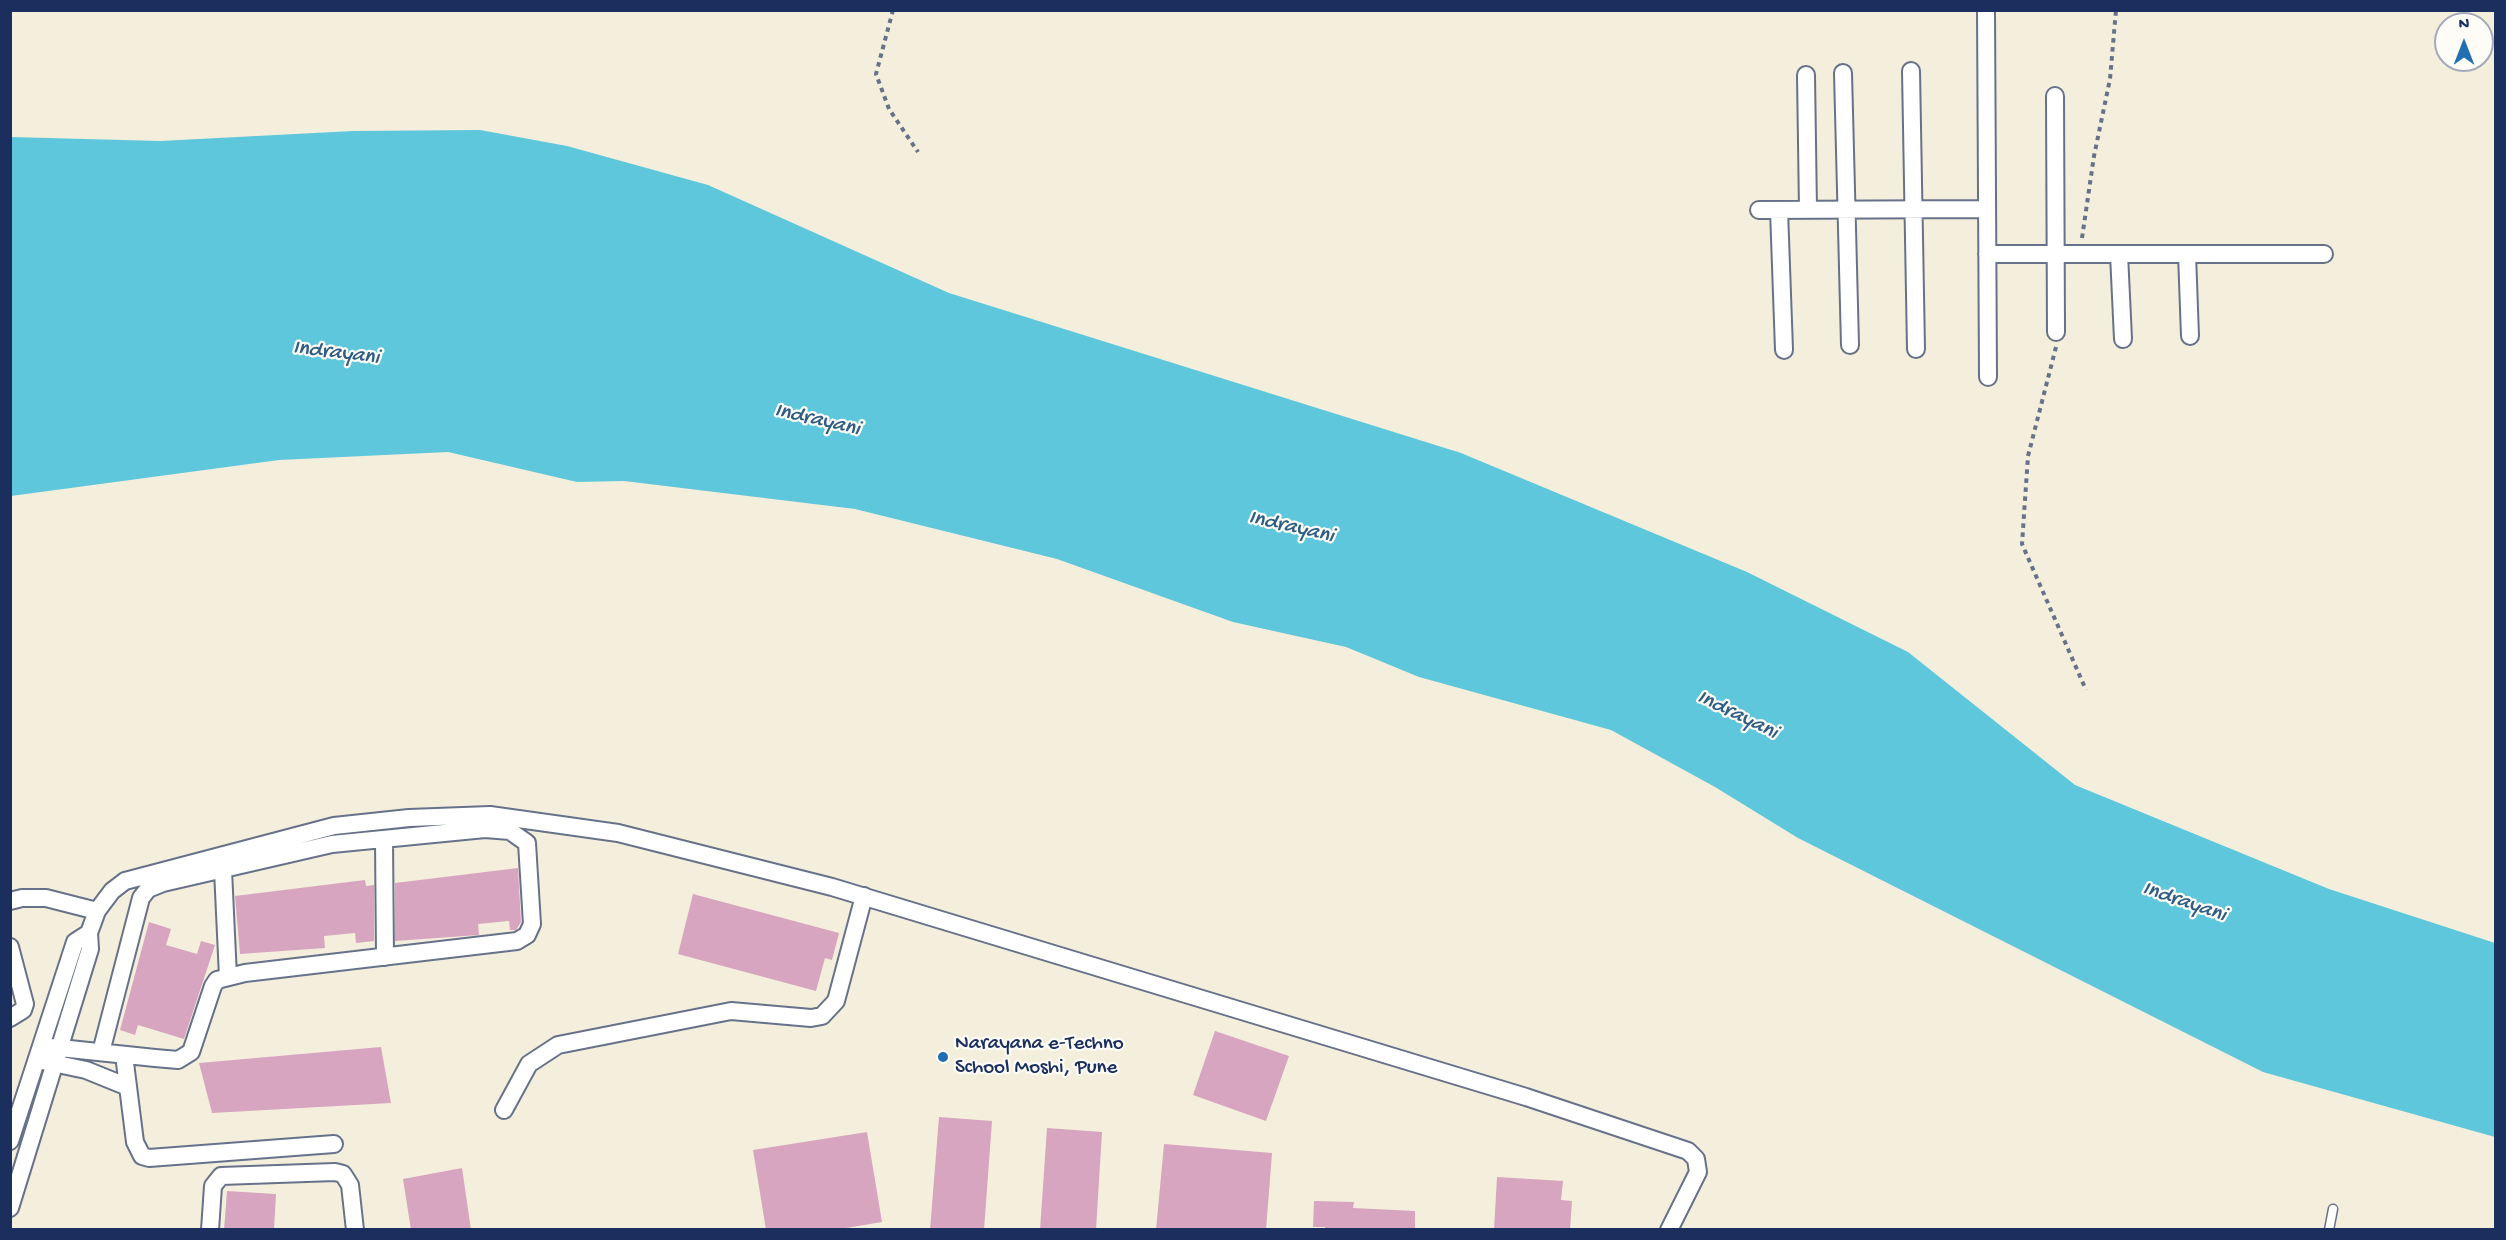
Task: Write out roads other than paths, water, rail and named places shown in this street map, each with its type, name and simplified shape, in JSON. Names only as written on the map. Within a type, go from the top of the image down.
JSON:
[{"type":"street","points":[[1986,10],[1988,377]]},
{"type":"street","points":[[1911,71],[1916,349]]},
{"type":"street","points":[[1843,73],[1850,345]]},
{"type":"street","points":[[1806,75],[1808,210]]},
{"type":"street","points":[[2055,96],[2057,337]]},
{"type":"street","points":[[1759,210],[1987,209]]},
{"type":"street","points":[[1779,210],[1784,350]]},
{"type":"street","points":[[1987,254],[2324,254]]},
{"type":"street","points":[[2119,254],[2123,339]]},
{"type":"street","points":[[2187,254],[2190,336]]},
{"type":"street","points":[[10,1208],[90,949],[88,933],[97,912],[112,891],[125,881],[334,826],[409,818],[490,816],[618,833],[864,896],[1526,1097],[1688,1150],[1696,1159],[1698,1172],[1669,1230]]},
{"type":"street","points":[[39,1053],[57,1056],[101,1052],[178,1060],[190,1052],[213,986],[217,980],[228,976],[517,942],[527,935],[532,924],[527,843],[519,835],[510,831],[485,829],[332,844],[163,883],[148,889],[141,898],[101,1052]]},
{"type":"street","points":[[384,839],[385,957]]},
{"type":"street","points":[[223,870],[228,976]]},
{"type":"street","points":[[504,1110],[529,1064],[558,1045],[720,1012],[750,1011],[810,1018],[822,1016],[836,1002],[864,896]]},
{"type":"street","points":[[10,901],[22,898],[46,898],[97,912]]},
{"type":"street","points":[[10,1141],[75,942],[88,933]]},
{"type":"street","points":[[10,947],[25,1004],[17,1016],[10,1018]]},
{"type":"street","points":[[124,1055],[137,1151],[149,1158],[333,1144]]},
{"type":"street","points":[[57,1056],[128,1087]]},
{"type":"street","points":[[210,1230],[213,1186],[221,1176],[335,1172],[343,1174],[350,1185],[355,1230]]},
{"type":"lane","points":[[2329,1230],[2333,1209]]},
{"type":"water","name":"Indrayani","points":[[480,130],[567,146],[708,185],[949,293],[1461,453],[1747,572],[1908,652],[2075,785],[2329,889],[2495,943],[2495,1137],[2263,1072],[1798,838],[1715,787],[1611,730],[1419,677],[1346,647],[1233,622],[1057,559],[855,509],[624,481],[577,482],[448,452],[279,460],[11,496],[11,137],[160,141],[353,131]]},
{"type":"place","name":"Narayana e-Techno School Moshi, Pune","points":[[943,1057]]}]
